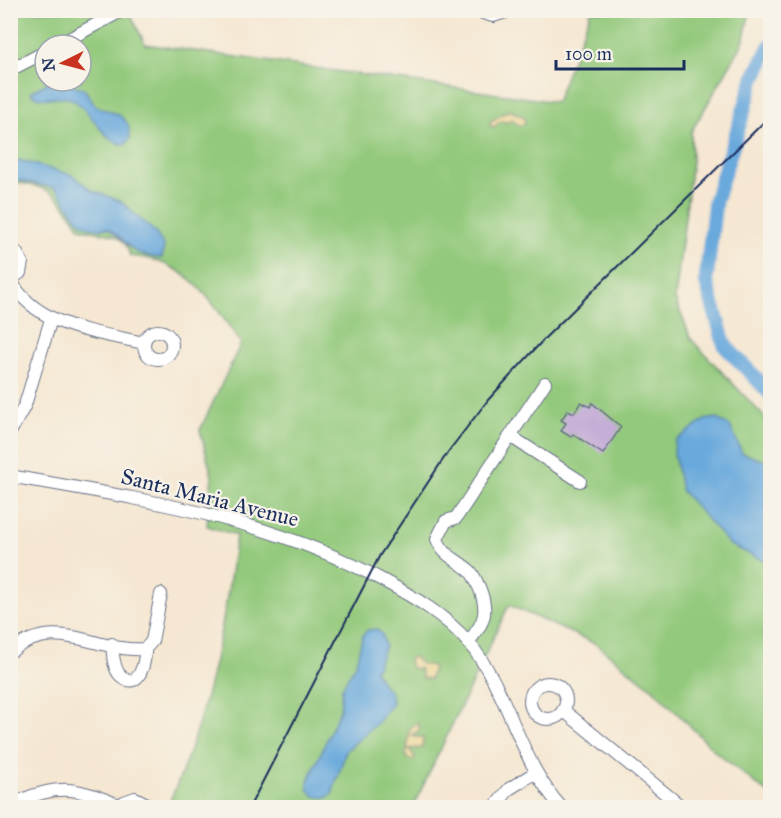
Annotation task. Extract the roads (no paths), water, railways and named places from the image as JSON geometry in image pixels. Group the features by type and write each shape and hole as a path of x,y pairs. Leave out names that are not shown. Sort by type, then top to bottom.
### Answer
{"street":[{"path":"80,33 123,10"},
{"path":"473,10 493,16 512,10"},
{"path":"10,70 33,58"},
{"path":"10,250 20,257 22,268 16,277 10,279 18,294 51,319 144,343"},
{"path":"10,432 25,405 51,319"},
{"path":"468,642 481,627 486,612 483,597 472,573 441,551 437,539 446,521 456,518 545,383"},
{"path":"510,436 580,481"},
{"name":"Santa Maria Avenue","path":"10,476 155,502 256,526 308,544 408,594 443,619 468,642 494,679 536,772 562,807"},
{"path":"112,644 115,666 119,675 126,679 134,679 142,673 146,661 145,649 152,641 161,594"},
{"path":"10,652 30,639 60,634 145,649"},
{"path":"563,710 683,807"},
{"path":"494,807 509,789 536,772"},
{"path":"10,795 24,804 54,789 66,788 120,807 124,802 135,798 148,807"}],"water":[{"path":"31,92 87,93 95,106 119,115 128,124 130,138 125,145 111,139 81,106 70,98 41,98"},
{"path":"11,158 72,175 93,191 120,201 155,232 164,246 162,258 136,252 108,228 97,228 82,223 55,188 11,179"},
{"path":"716,418 730,426 742,453 770,463 770,571 765,561 730,545 681,490 674,453 675,441 705,420"},
{"path":"376,629 382,634 385,646 375,671 390,691 392,702 377,723 346,751 332,794 327,798 314,796 308,789 308,782 340,710 342,688 356,663 363,635 368,630"}],"waterway":[{"path":"770,46 754,78 715,201 706,281 725,346 770,393"}],"railway":[{"path":"249,808 380,555 448,452 488,400 546,337 770,116"}]}
